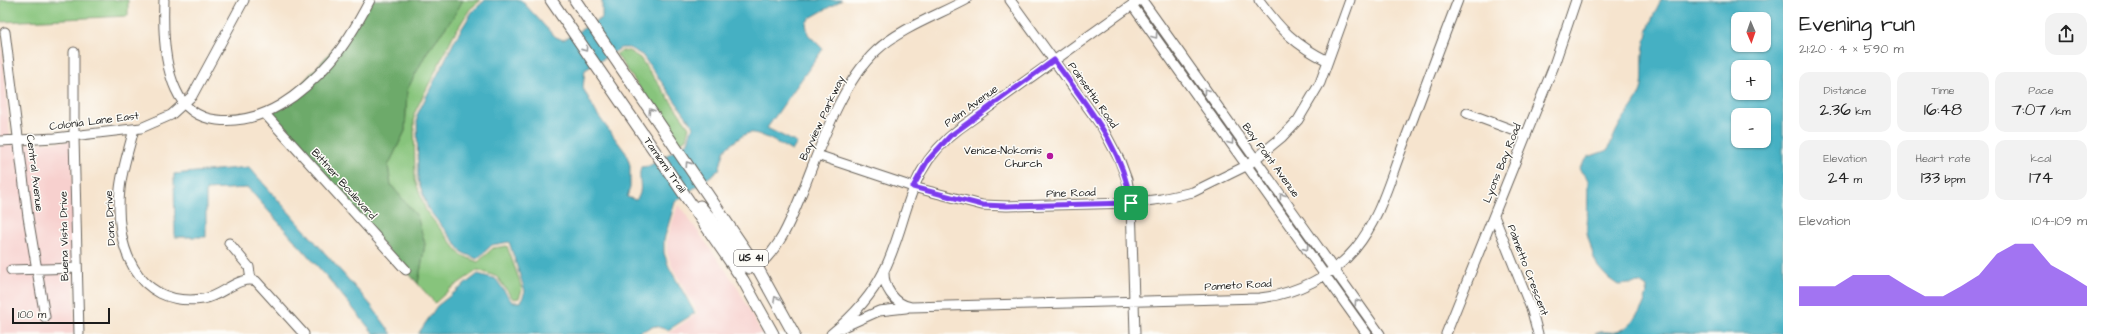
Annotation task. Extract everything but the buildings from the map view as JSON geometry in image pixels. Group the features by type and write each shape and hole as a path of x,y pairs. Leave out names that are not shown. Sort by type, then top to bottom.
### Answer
{"main road":[{"name":"Tamiami Trail","path":"551,0 743,280 773,334"},
{"name":"Tamiami Trail","path":"575,0 757,267 794,334"},
{"path":"686,196 706,213 742,264 749,268 757,267"}],"street":[{"path":"164,0 164,31 171,76 176,90 185,104 198,116 222,120 246,120 265,114 288,100 330,62 347,40 370,0"},
{"name":"Colonia Lane East","path":"0,141 74,137 134,130 167,118 185,104 201,81 244,0"},
{"name":"Bayview Parkway","path":"757,267 771,254 784,236 817,155 850,84 870,58 894,37 966,0"},
{"name":"Poinsettia Road","path":"1010,0 1114,146 1127,180 1131,203 1135,334"},
{"name":"Bay Point Avenue","path":"1142,0 1325,274 1367,334"},
{"path":"1259,0 1276,24 1288,36 1304,48 1328,61"},
{"name":"Pine Road","path":"817,155 913,187 982,205 1014,206 1131,203 1161,199 1192,192 1252,163 1286,134 1305,111 1316,93 1350,0"},
{"name":"Pameto Road","path":"834,332 879,311 911,308 1271,296 1297,289 1333,269 1356,248 1374,219 1458,0"},
{"name":"Lyons Bay Road","path":"1446,334 1553,68 1576,0"},
{"name":"Palm Avenue","path":"834,332 861,304 884,270 913,187 928,160 950,136 1135,2"},
{"name":"Bay Point Avenue","path":"1135,2 1252,163 1333,269 1380,334"},
{"name":"Central Avenue","path":"5,32 28,217 45,317"},
{"name":"Buena Vista Drive","path":"74,52 74,137 79,334"},
{"path":"1467,113 1526,135"},
{"name":"Bittner Boulevard","path":"265,114 406,270"},
{"name":"Dona Drive","path":"134,130 120,190 123,247 130,264 138,276 160,292 186,300 210,298 240,282 251,280"},
{"name":"Palmetto Crescent","path":"1494,216 1532,311 1538,334"},
{"path":"229,243 249,268 251,280 260,283 304,334"},
{"path":"10,270 77,268"},
{"path":"884,270 886,285 895,300 903,306 911,308"}],"shaded area":[{"path":"0,25 10,136 0,137"},
{"path":"72,141 75,334 0,334 0,145"},
{"path":"679,205 736,285 762,334 667,334 698,313 671,265 667,252 667,240 676,210"}],"green space":[{"path":"0,0 128,0 128,16 0,22"},
{"path":"366,0 463,0 452,19 427,52 407,90 405,131 388,166 391,185 417,216 425,244 418,284 269,116 309,76 335,46 357,16"},
{"path":"463,0 481,0 470,9 453,36 414,114 415,180 426,211 461,255 478,262 493,248 507,246 522,290 519,298 513,299 497,277 478,270 450,289 435,303 418,284 425,244 417,216 391,185 388,166 405,131 407,90 427,52 452,19"},
{"path":"622,51 629,51 640,58 689,127 686,139 679,144 616,54"}],"water":[{"path":"485,0 521,0 554,36 563,40 602,18 602,0 842,0 810,18 806,23 808,34 823,49 767,128 797,143 792,151 759,134 746,134 725,149 719,170 675,202 664,240 664,253 669,267 695,313 668,330 655,326 634,334 418,334 437,306 478,274 496,279 512,302 521,302 525,291 509,242 492,245 477,259 463,253 428,209 418,180 417,115 456,38 472,12","holes":["621,48 629,48 642,55 693,126 688,142 649,166 641,167 640,193 636,200 627,197 630,188 630,165 626,153 597,114 583,88 585,70"]},
{"path":"1661,0 1783,0 1783,334 1595,334 1603,332 1616,332 1628,326 1642,308 1647,294 1647,288 1640,283 1618,285 1608,278 1598,267 1587,233 1588,180 1579,169 1588,157 1608,150 1618,127 1639,95 1642,81 1645,39 1649,26"},
{"path":"249,167 370,304 392,334 374,334 327,277 248,188 206,190 206,237 175,237 174,174"}],"place":[{"name":"Venice-Nokomis Church","path":"1050,156"}],"route":[{"path":"1054,60 1114,146 1127,180 1131,203 1007,206 982,205 913,187 923,166 942,143 1054,60"}]}
